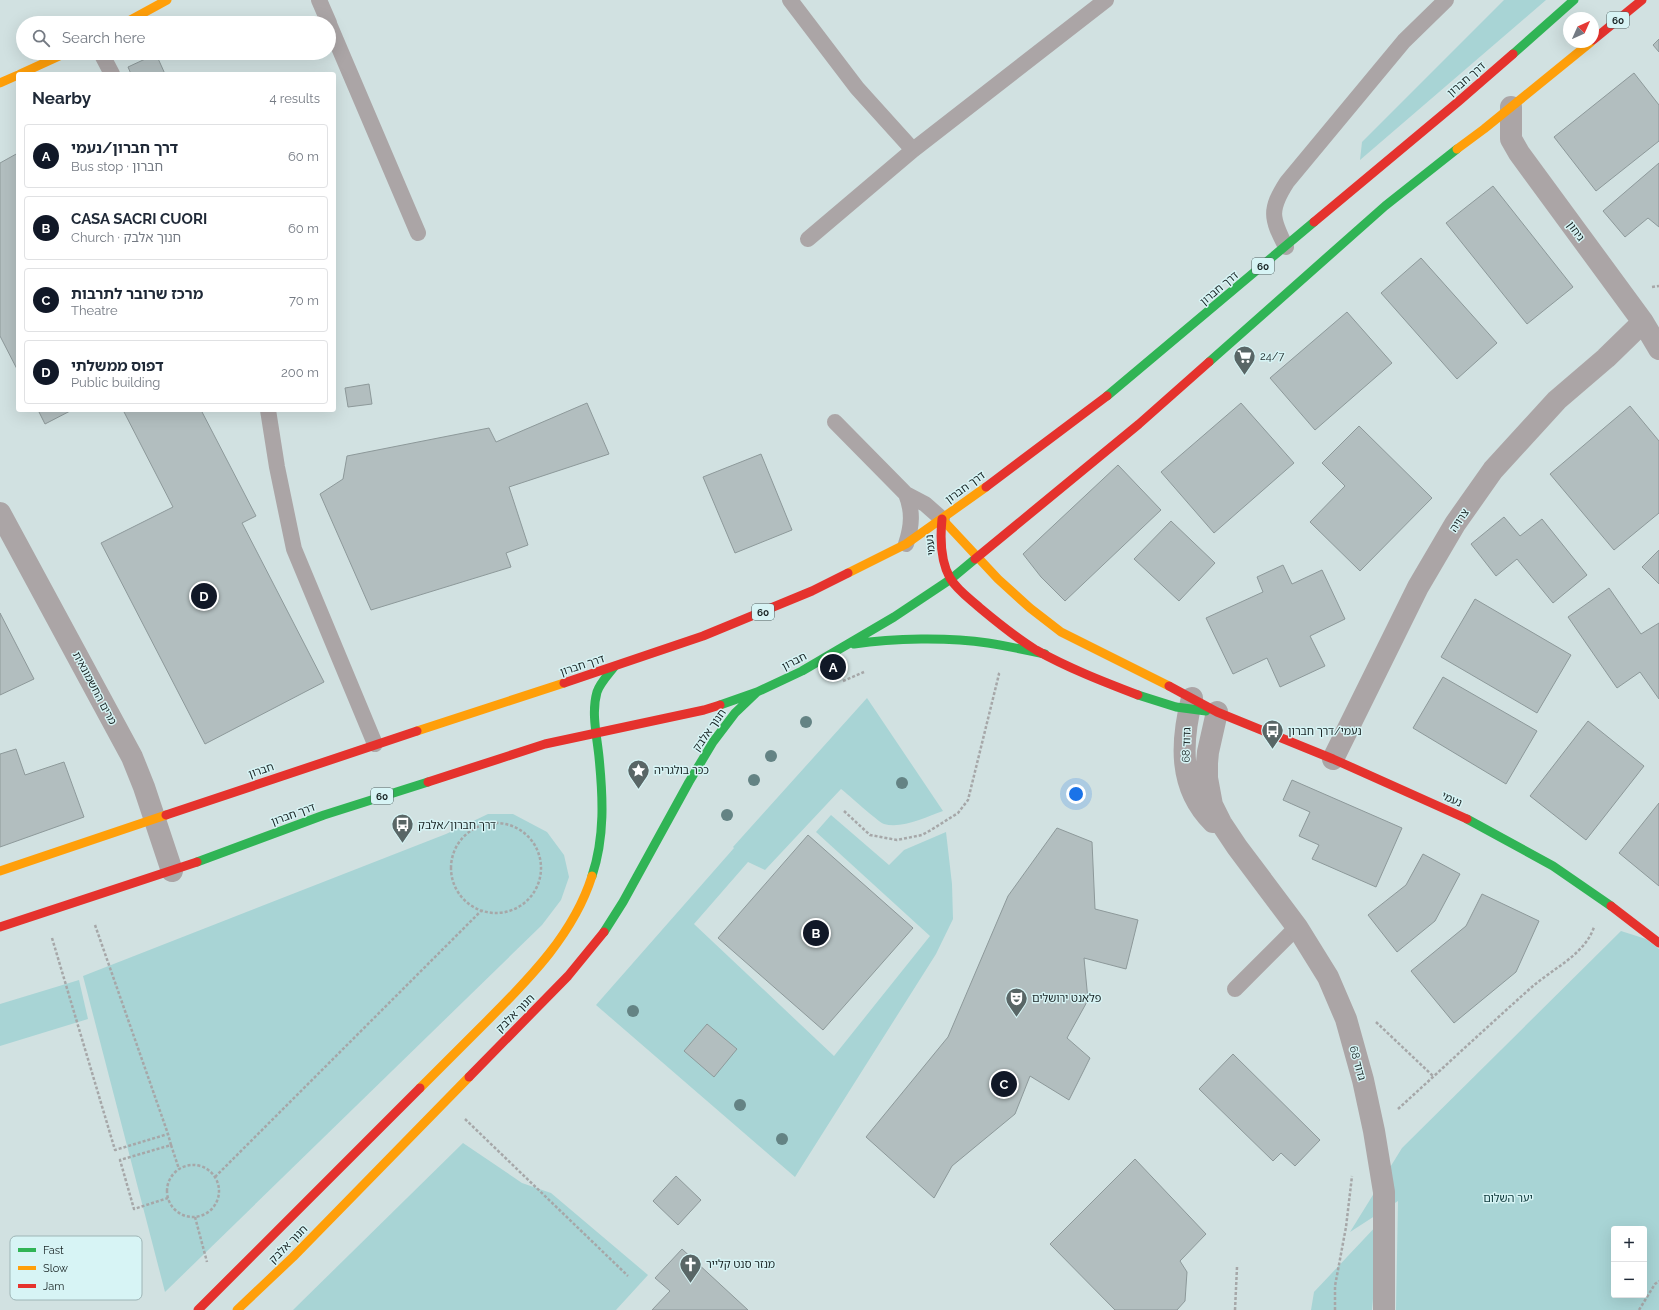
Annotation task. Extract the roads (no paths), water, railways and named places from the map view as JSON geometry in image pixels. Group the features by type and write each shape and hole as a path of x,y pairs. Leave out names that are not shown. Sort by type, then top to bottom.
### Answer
{"main road":[{"path":"138,16 168,0"},
{"name":"דרך חברון","path":"942,519 1099,403 1459,101 1574,0"},
{"name":"60","path":"1599,35 1642,0"},
{"name":"60","path":"978,558 1139,424 1385,206 1442,160 1484,129 1583,48"},
{"path":"25,72 51,60"},
{"path":"0,83 16,76"},
{"name":"60","path":"614,667 704,636 812,591 906,544 942,519"},
{"name":"נעמי","path":"942,519 978,558 1030,608 1061,632 1191,704 1217,712 1269,732 1463,817 1553,866 1603,900 1659,944"},
{"name":"נעמי","path":"942,519 940,531 942,555 951,580 992,618 1017,638 1045,654 1160,704 1191,704"},
{"name":"חברון","path":"597,732 704,710 757,692 802,671 894,617 951,580 978,558"},
{"path":"845,646 866,642 948,640 988,643 1045,654"},
{"name":"דרך חברון","path":"374,744 614,667"},
{"name":"חנוך אלבק","path":"198,1310 513,995 561,940 579,911 593,877 600,843 603,813 603,790 595,708 597,692 604,679 614,667"},
{"name":"חנוך אלבק","path":"237,1310 293,1257 568,976 586,955 605,931 623,902 689,782 713,742 735,713 757,692"},
{"name":"דרך חברון","path":"0,927 172,871 324,815 545,744 597,732"},
{"name":"חברון","path":"154,820 374,744"},
{"name":"60","path":"0,871 154,820"}],"street":[{"name":"גיחון","path":"1511,107 1511,139 1519,154 1643,322 1659,349"},
{"name":"צרויה","path":"1333,759 1418,587 1455,524 1493,470 1557,400 1606,358 1643,322"},
{"name":"מרים החשמונאית","path":"0,513 119,732 144,786 172,871"},
{"name":"גדוד 68","path":"1191,704 1184,743 1184,762 1188,780 1197,802 1209,818 1237,847"},
{"name":"גדוד 68","path":"1217,712 1208,752 1207,778 1212,805 1221,823 1237,847 1296,927 1328,977 1346,1019 1363,1080 1374,1131 1384,1192 1384,1310"}],"lane":[{"path":"319,0 326,16"},
{"path":"790,0 857,88 913,150"},
{"path":"808,239 913,150 1106,0"},
{"path":"1286,246 1274,221 1274,208 1277,198 1286,182 1404,41 1446,0"},
{"path":"336,40 418,233"},
{"path":"105,60 111,72"},
{"path":"268,412 277,467 294,549 374,744"},
{"path":"835,422 906,494 925,504 942,519"},
{"path":"906,494 911,517 906,544"},
{"path":"1235,989 1296,927"}],"place":[{"name":"24/7","path":"1245,376"},
{"name":"דפוס ממשלתי","path":"204,596"},
{"name":"דרך חברון/נעמי","path":"833,667"},
{"name":"נעמי/דרך חברון","path":"1273,750"},
{"name":"ככר בולגריה","path":"638,790"},
{"name":"דרך חברון/אלבק","path":"402,844"},
{"name":"CASA SACRI CUORI","path":"816,933"},
{"name":"פלאנט ירושלים","path":"1017,1018"},
{"name":"מרכז שרובר לתרבות","path":"1004,1084"},
{"name":"מנזר סנט קלייר","path":"691,1284"}],"park label":[{"name":"יער השלום","path":"1508,1198"}]}
